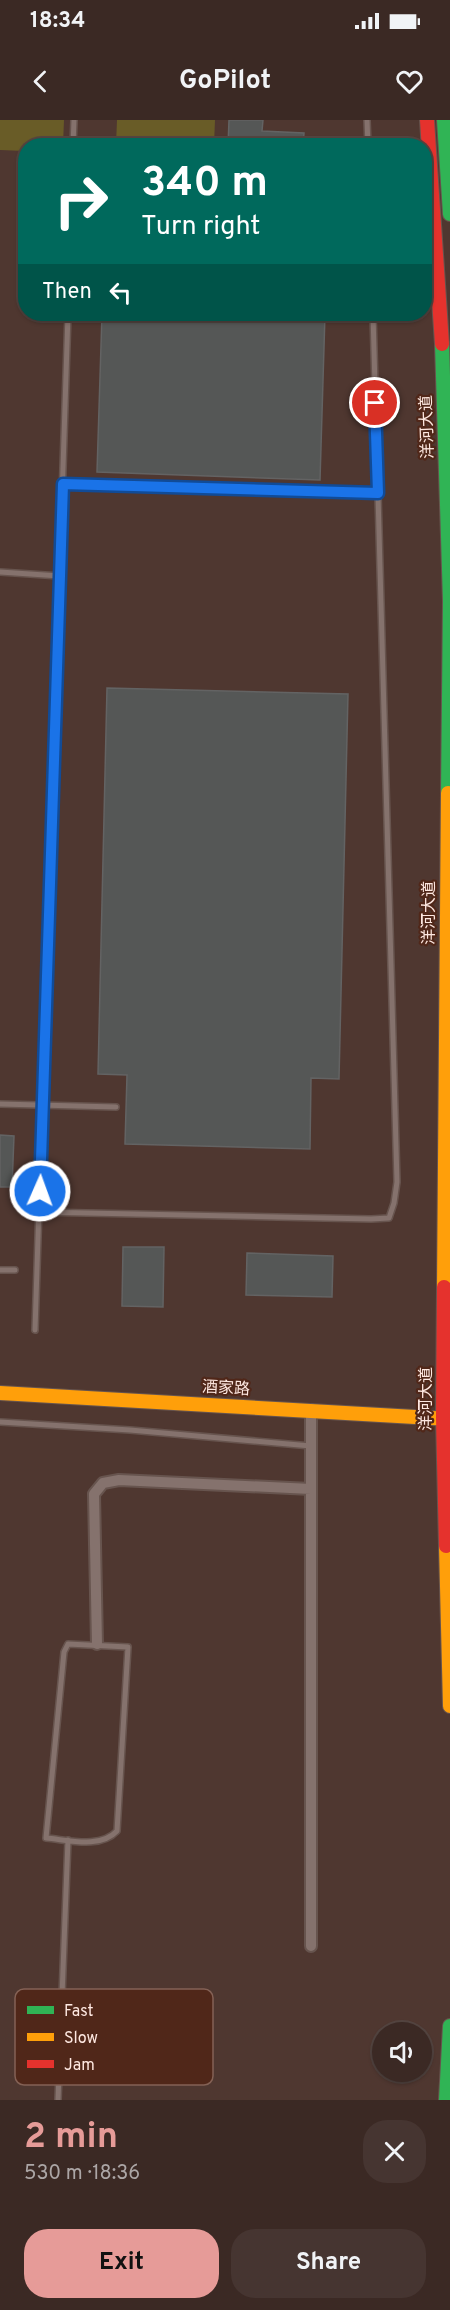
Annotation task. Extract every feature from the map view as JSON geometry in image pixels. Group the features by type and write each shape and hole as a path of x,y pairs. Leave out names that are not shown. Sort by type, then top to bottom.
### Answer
{"main road":[{"name":"洋河大道","path":"427,120 428,138"},
{"path":"444,120 450,214"},
{"name":"洋河大道","path":"432,189 442,328 450,601 447,1418 450,1706"},
{"name":"酒家路","path":"0,1393 447,1418"},
{"path":"446,2100 450,2026"}],"street":[{"path":"310,1410 311,1946"},
{"path":"97,1644 94,1494 103,1483 119,1480 311,1489"}],"lane":[{"path":"73,138 74,120"},
{"path":"367,120 368,138"},
{"path":"35,1330 68,321"},
{"path":"39,1212 389,1218 397,1182 373,321"},
{"path":"63,484 378,493"},
{"path":"0,572 60,576"},
{"path":"0,1104 116,1107"},
{"path":"0,1270 15,1270"},
{"path":"0,1422 130,1430 311,1446"},
{"path":"68,1644 128,1647 117,1831 110,1839 99,1842 68,1840 46,1838 64,1652 68,1644"},
{"path":"62,1989 68,1840"},
{"path":"58,2100 59,2085"}],"shaded area":[{"path":"0,120 64,120 63,138 18,138 18,151 0,150"},
{"path":"117,120 215,120 214,138 116,138"}],"building":[{"path":"229,120 263,120 262,131 304,133 304,138 228,138"},
{"path":"102,321 325,321 320,480 97,472"},
{"path":"107,688 348,694 339,1079 311,1078 310,1149 125,1144 127,1075 98,1074"},
{"path":"0,1135 14,1136 12,1187 0,1187"},
{"path":"123,1247 164,1247 163,1307 122,1306"},
{"path":"247,1253 333,1256 332,1297 246,1295"}],"traffic: fast":[{"path":"444,120 450,214"},
{"path":"442,344 450,601 448,793"},
{"path":"446,2100 450,2026"}],"traffic: slow":[{"path":"444,1287 448,793"},
{"path":"0,1393 450,1419"},
{"path":"446,1546 450,1706"}],"traffic: jam":[{"path":"427,120 428,138"},
{"path":"432,195 442,344"},
{"path":"444,1287 443,1417 446,1546"}],"route":[{"path":"40,1191 63,484 378,493 375,403"}]}
